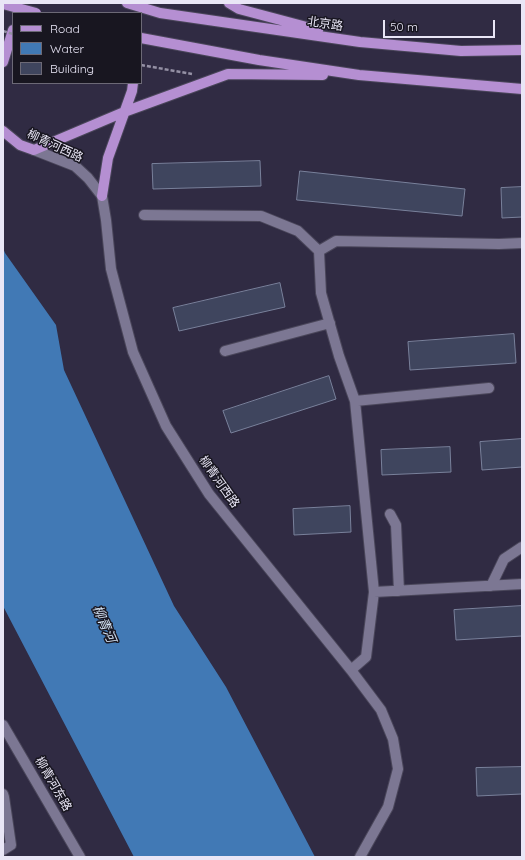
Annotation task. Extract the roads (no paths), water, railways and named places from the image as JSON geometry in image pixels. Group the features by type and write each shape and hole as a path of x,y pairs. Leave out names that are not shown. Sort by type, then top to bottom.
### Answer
{"main road":[{"name":"北京路","path":"127,3 160,13 360,42 461,51 522,50"},
{"path":"229,3 239,9 360,42"},
{"path":"3,4 32,12"},
{"path":"3,62 12,33"},
{"path":"142,38 259,60 359,75 522,89"},
{"path":"34,150 124,112 228,74 359,75"},
{"path":"102,196 108,158 132,91 133,84"},
{"name":"柳青河西路","path":"3,131 20,145 34,150"}],"street":[{"name":"柳青河西路","path":"34,150 75,166 88,178 102,196 111,269 133,352 166,426 209,494 351,670 381,710 393,739 398,769 388,806 360,857"},
{"path":"144,215 261,216 298,231 320,251 321,293 339,356 355,402 374,592 366,657 351,670"},
{"path":"320,251 336,241 499,244 522,243"},
{"path":"224,351 330,323"},
{"path":"355,402 489,388"},
{"path":"390,514 396,525 400,591"},
{"path":"491,586 504,559 522,547"},
{"path":"374,592 522,584"},
{"name":"柳青河东路","path":"3,725 80,857"},
{"path":"3,794 11,845 3,850"}],"water":[{"name":"柳青河","path":"3,248 56,325 64,370 174,606 226,687 315,857 134,857 3,606"}]}
